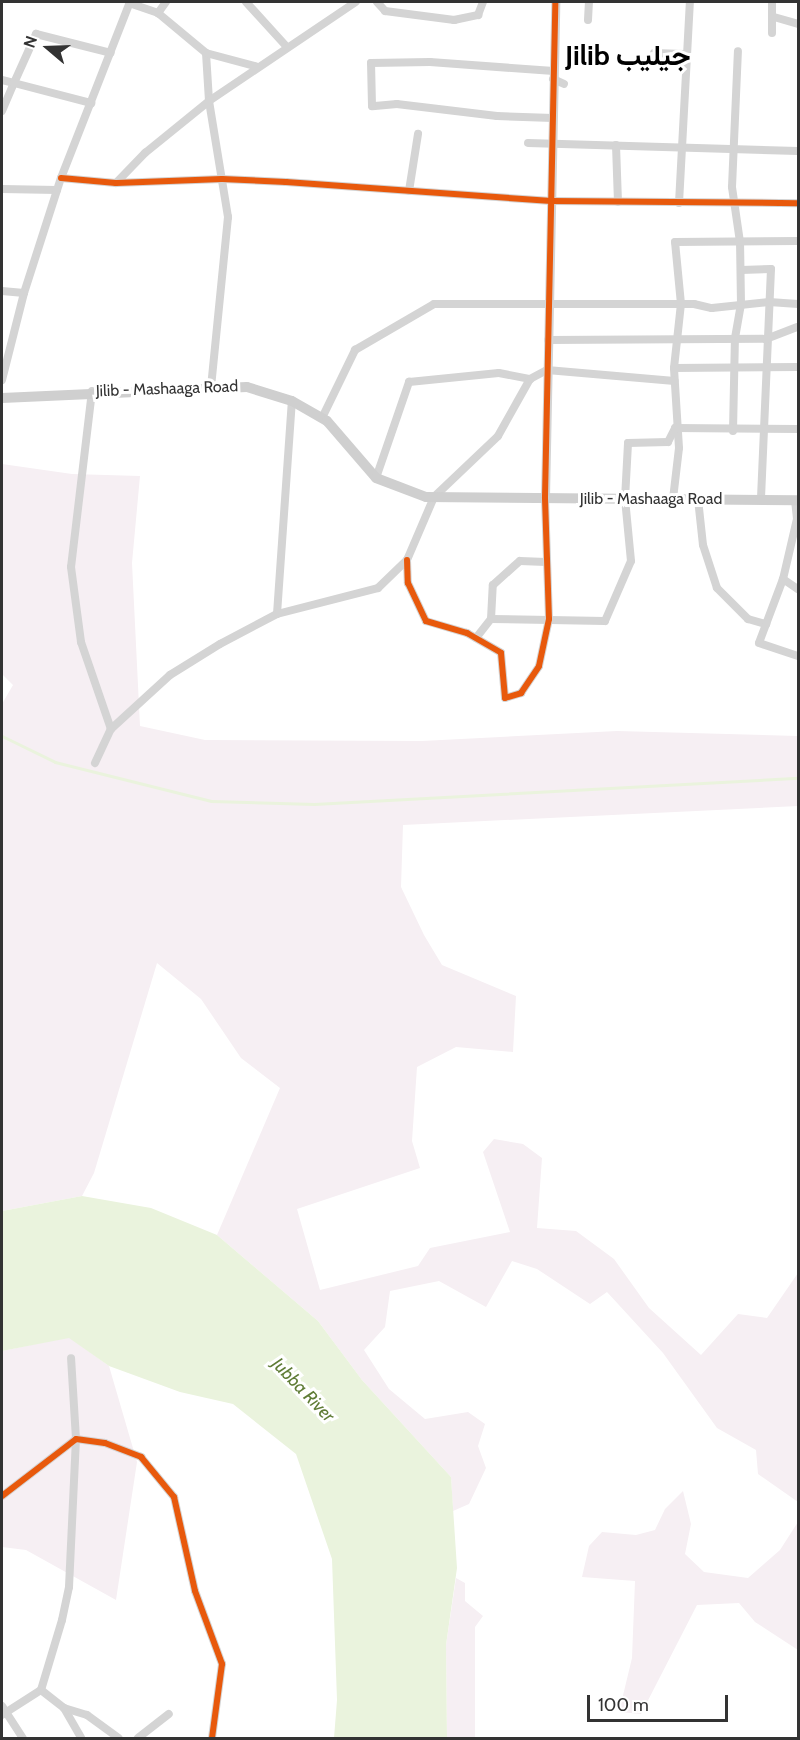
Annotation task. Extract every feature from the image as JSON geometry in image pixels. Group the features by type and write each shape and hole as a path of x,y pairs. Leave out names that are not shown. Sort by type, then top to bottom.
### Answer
{"main road":[{"name":"Jilib - Mashaaga Road","path":"2,398 92,392 247,387 292,401 322,418 376,478 412,494 434,497 797,500"}],"street":[{"path":"2,380 24,293 61,178 129,2 158,14 206,53 255,66"},
{"path":"158,14 166,2"},
{"path":"246,2 286,47"},
{"path":"116,183 145,153 209,100 255,66 356,2"},
{"path":"376,2 385,11 454,20 478,15 483,2"},
{"path":"555,2 547,370 545,497 549,619 539,666 521,693 505,698 501,653 476,638 426,621 408,583 408,560 434,497 498,436 530,379 547,370 675,381"},
{"path":"588,20 589,2"},
{"path":"680,203 681,149 686,101 684,54 690,2"},
{"path":"772,2 774,17 772,33"},
{"path":"774,17 798,24"},
{"path":"2,111 36,34 111,53"},
{"path":"733,431 735,338 741,304 740,242 733,203 738,51"},
{"path":"206,53 209,100 228,217 211,388"},
{"path":"654,53 684,54"},
{"path":"553,118 497,116 397,104 372,106 371,63 430,62 554,75 564,84"},
{"path":"2,80 91,104"},
{"path":"409,191 418,134"},
{"path":"528,143 798,151"},
{"path":"616,145 618,202"},
{"path":"61,178 116,183 222,179 551,201 798,203"},
{"path":"2,189 57,190"},
{"path":"673,500 679,448 675,428 674,368 681,304 675,242 798,242"},
{"path":"741,270 771,270 766,339 761,499"},
{"path":"2,291 24,293"},
{"path":"322,418 355,350 434,304 681,304 712,308 769,302 798,304"},
{"path":"548,340 766,339 798,327"},
{"path":"674,368 798,368"},
{"path":"376,478 410,382 499,373 530,379"},
{"path":"92,392 71,567 81,642 111,729"},
{"path":"278,614 292,401"},
{"path":"675,428 733,431 764,428 798,429"},
{"path":"491,619 605,621 631,561 625,499 628,443 668,442 675,428"},
{"path":"698,499 704,545 717,588 748,619 766,624"},
{"path":"797,500 797,519 783,579 759,643 798,656"},
{"path":"95,763 111,729 170,675 278,614 378,588 408,560"},
{"path":"476,638 491,619 493,585 520,561 546,562"},
{"path":"783,579 798,589"},
{"path":"23,1738 3,1711 41,1690 69,1587 76,1439 71,1358"},
{"path":"2,1496 76,1439 105,1443 141,1457 174,1497 195,1591 222,1664 212,1738"},
{"path":"41,1690 64,1708 87,1715 119,1738"},
{"path":"64,1708 81,1738"},
{"path":"138,1738 168,1714"}],"shaded area":[{"path":"2,464 72,474 140,476 132,563 140,726 205,740 422,741 617,731 798,736 798,806 403,825 401,887 424,935 442,965 516,996 513,1052 456,1047 417,1067 412,1141 420,1168 297,1209 320,1290 418,1266 430,1248 510,1232 483,1152 494,1139 523,1144 542,1158 537,1228 576,1231 614,1259 649,1308 701,1355 738,1314 767,1318 798,1273 798,1502 758,1474 756,1450 717,1428 663,1353 607,1292 590,1304 537,1269 512,1261 486,1307 439,1281 390,1291 385,1327 364,1350 389,1389 425,1419 468,1412 485,1424 478,1446 486,1468 469,1504 453,1511 451,1477 362,1380 318,1321 217,1235 280,1088 241,1058 201,999 157,963 94,1173 82,1196 2,1211 2,704 13,685 2,674"},
{"path":"69,1337 109,1366 137,1462 116,1600 26,1550 2,1547 2,1351"},
{"path":"683,1491 691,1524 685,1554 704,1572 748,1578 780,1550 798,1522 798,1650 755,1622 739,1603 697,1605 641,1714 619,1712 632,1658 635,1581 582,1577 589,1546 602,1532 636,1535 655,1530 665,1509"},
{"path":"456,1578 465,1583 465,1601 483,1616 475,1627 475,1738 447,1738 446,1645"}],"water":[{"name":"Jubba River","path":"82,1196 151,1208 217,1235 318,1321 362,1380 451,1477 457,1568 446,1645 447,1738 334,1738 337,1700 332,1559 296,1454 233,1404 180,1392 109,1366 69,1338 2,1351 2,1211"}],"waterway":[{"path":"2,736 55,762 211,801 314,804 798,778"}],"cycle path":[{"path":"407,560 408,583 426,621 467,633 501,653 505,698 521,693 539,666 549,619 545,497 555,2"},
{"path":"61,178 116,183 222,179 286,182 551,201 798,203"},
{"path":"2,1496 76,1439 105,1443 141,1457 174,1497 195,1591 222,1664 212,1738"}],"district":[{"name":"Jilib جيليب","path":"628,55"}]}
